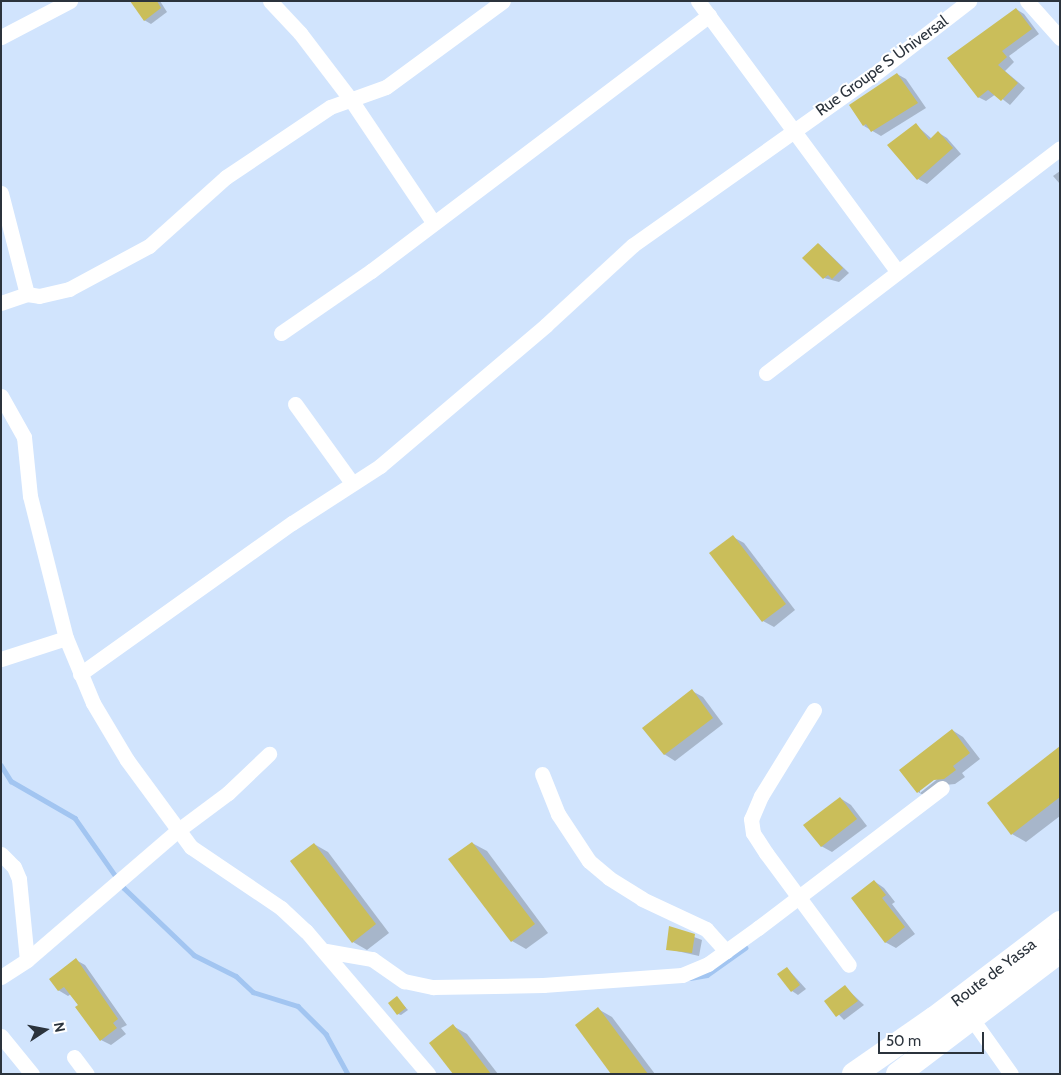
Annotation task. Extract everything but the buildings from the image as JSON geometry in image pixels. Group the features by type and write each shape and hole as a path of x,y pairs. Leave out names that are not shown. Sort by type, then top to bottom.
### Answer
{"main road":[{"name":"Route de Yassa","path":"854,1074 904,1040 1060,923"},
{"name":"Route de Yassa","path":"907,1067 1060,951"},
{"path":"904,1040 907,1067"}],"street":[{"path":"1,36 70,1"},
{"path":"270,1 300,33 351,100 433,222"},
{"path":"1,302 27,294 39,296 68,289 149,246 226,177 330,107 386,87 503,1"},
{"path":"698,1 896,270"},
{"name":"Rue Groupe S Universal","path":"80,674 352,483 380,466 546,325 633,245 794,130 969,1"},
{"path":"1027,1 1060,38"},
{"path":"281,333 371,271 433,222 709,16"},
{"path":"766,373 896,270 1060,148"},
{"path":"1,193 27,294"},
{"path":"1,396 24,437 30,496 66,638 93,704 127,760 191,847 281,908 326,951 382,1023 428,1074"},
{"path":"296,404 352,483"},
{"path":"1,659 66,638"},
{"path":"814,710 761,796 752,819 753,832 798,897 849,965"},
{"path":"1,977 27,960 178,831 228,793 269,754"},
{"path":"542,774 558,814 589,861 609,878 642,898 706,929 726,951"},
{"path":"326,951 372,959 404,980 433,987 543,985 682,975 708,964 942,788"},
{"path":"1,854 14,867 19,879 27,960"},
{"path":"972,1019 1011,1074"},
{"path":"1,1036 32,1074"},
{"path":"74,1057 87,1074"}],"waterway":[{"path":"1,765 11,781 75,818 124,888 194,955 236,976 253,992 298,1006 326,1034 348,1074"},
{"path":"690,978 707,975 745,948"}]}
